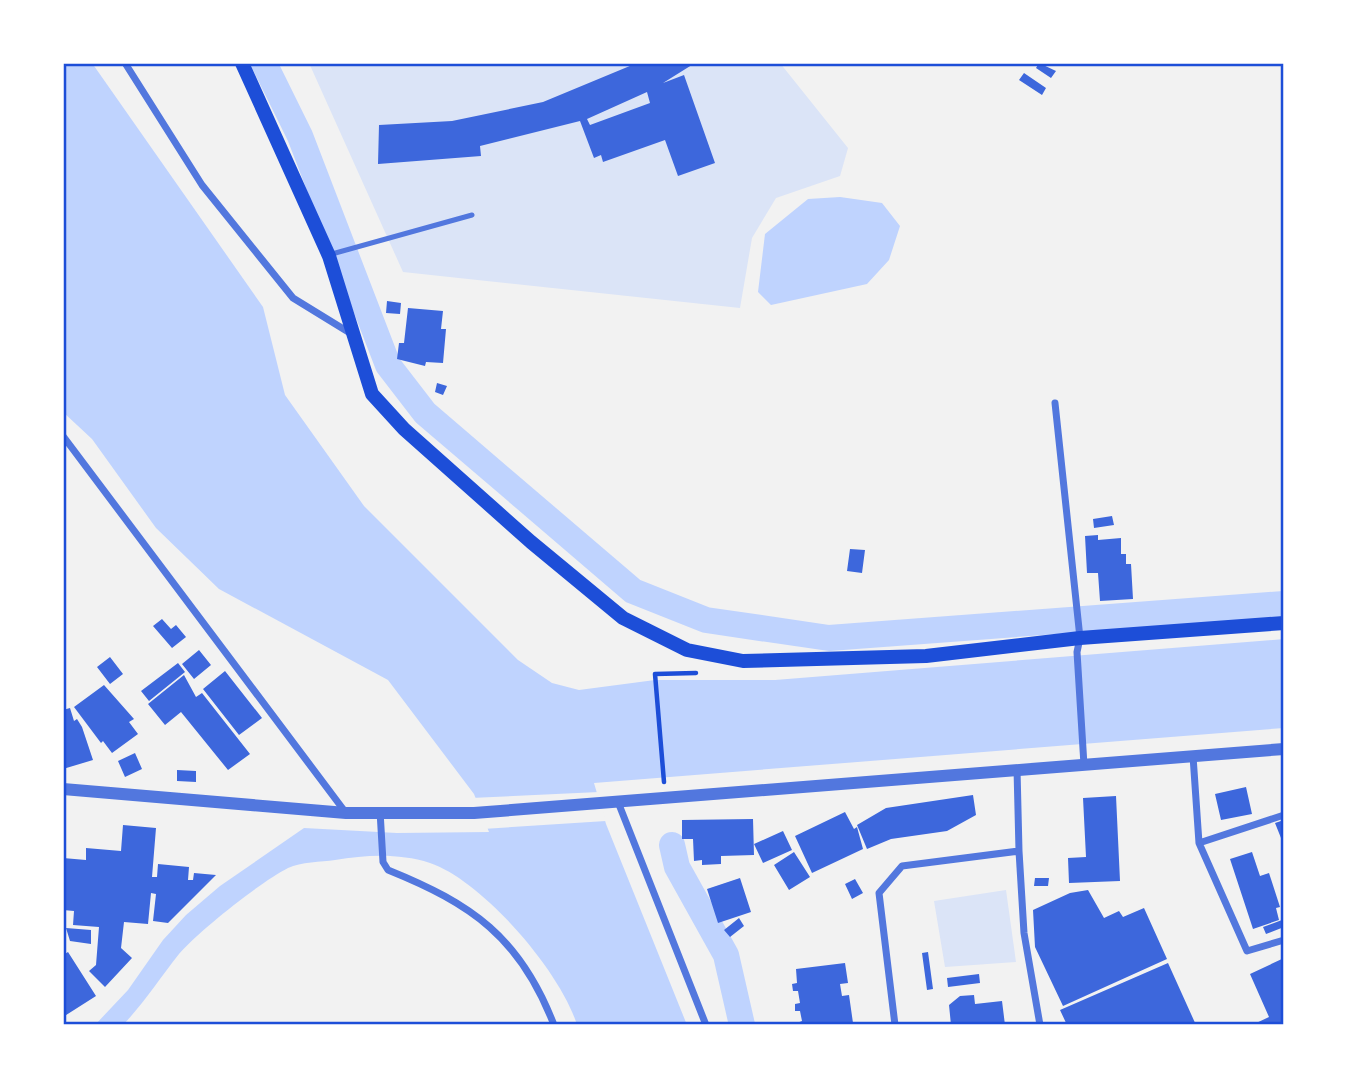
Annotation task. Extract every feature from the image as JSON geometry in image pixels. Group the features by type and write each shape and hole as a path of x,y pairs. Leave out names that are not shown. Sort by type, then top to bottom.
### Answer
{"main road":[{"path":"242,63 332,254 372,394 404,429 531,542 622,618 687,650 743,661 926,656 1078,645 1284,623"}],"street":[{"path":"125,63 202,185 293,298 357,337"},
{"path":"1055,403 1077,608 1084,765"},
{"path":"63,436 345,813"},
{"path":"63,789 345,813 474,813 1284,749"},
{"path":"1193,756 1199,843 1247,951 1284,940"},
{"path":"1017,769 1024,933 1040,1025"},
{"path":"618,802 706,1025"},
{"path":"380,811 383,862 388,870 434,889 472,911 506,940 534,981 554,1025"},
{"path":"1199,843 1284,815"},
{"path":"895,1025 879,893 902,866 1019,851"}],"lane":[{"path":"332,254 472,215"}],"path":[{"path":"655,680 664,786"}],"shaded area":[{"path":"309,63 780,63 848,148 840,176 776,198 752,238 740,308 403,272"},
{"path":"1006,890 1016,962 945,967 934,901"}],"water":[{"path":"63,63 92,63 263,307 285,395 364,506 518,660 552,683 579,690 655,680 775,680 1284,639 1284,728 594,783 606,824 687,1025 577,1025 555,980 537,955 496,908 473,888 430,863 382,856 305,863 276,875 230,908 189,944 123,1025 95,1025 128,990 163,940 186,915 220,886 304,828 397,833 489,832 474,794 388,680 219,589 156,528 92,439 63,412"},
{"path":"840,197 882,203 900,226 889,260 867,284 771,305 758,292 765,234 808,199"}],"pier":[{"path":"599,792 606,821 483,829 471,798"}],"building":[{"path":"637,63 695,63 663,83 684,75 715,163 678,176 665,140 603,162 601,155 594,158 580,121 480,146 481,156 378,164 379,125 452,121 543,102","holes":["647,92 650,103 590,125 587,119"]},
{"path":"1039,63 1056,71 1051,78 1036,68"},
{"path":"1024,73 1046,88 1042,95 1019,80"},
{"path":"387,301 401,303 400,314 386,313"},
{"path":"408,308 443,311 441,329 446,329 443,363 426,362 425,366 397,359 399,343 404,343"},
{"path":"437,383 447,386 443,395 435,392"},
{"path":"1112,516 1114,525 1094,528 1093,519"},
{"path":"1098,535 1098,540 1121,538 1121,554 1126,554 1126,564 1131,564 1133,599 1100,601 1098,573 1087,573 1085,536"},
{"path":"850,549 865,550 862,573 847,571"},
{"path":"162,619 171,629 176,625 186,637 172,648 153,626"},
{"path":"199,650 211,665 194,679 182,664"},
{"path":"110,657 123,674 110,684 97,667"},
{"path":"178,663 185,672 149,701 141,691"},
{"path":"225,671 262,718 239,735 203,689"},
{"path":"184,675 196,697 202,693 250,754 228,770 181,712 165,725 148,704"},
{"path":"104,685 134,719 129,722 138,734 112,753 103,741 101,743 74,707"},
{"path":"70,708 74,721 77,719 82,727 93,760 63,769 63,710"},
{"path":"135,753 142,769 125,777 118,761"},
{"path":"177,770 196,771 196,782 177,781"},
{"path":"1246,787 1252,814 1221,820 1215,794"},
{"path":"973,795 976,815 947,831 891,839 867,849 857,825 886,808"},
{"path":"1116,796 1120,881 1069,883 1068,858 1086,857 1083,798"},
{"path":"845,812 854,829 857,827 863,849 812,873 795,836"},
{"path":"753,819 754,855 721,856 721,864 702,865 702,860 694,861 693,839 682,839 682,820"},
{"path":"1284,820 1284,837 1281,838 1275,823"},
{"path":"123,825 156,828 152,877 157,877 158,864 189,867 188,880 193,880 194,873 216,875 168,923 153,921 156,894 151,893 148,924 124,922 121,948 132,958 105,987 89,971 96,965 99,927 73,925 74,911 63,910 63,858 86,860 86,848 121,851"},
{"path":"783,831 792,850 763,863 754,844"},
{"path":"794,852 810,877 789,890 774,865"},
{"path":"1252,852 1260,876 1269,873 1280,907 1276,908 1279,920 1253,929 1230,859"},
{"path":"740,878 751,912 718,923 707,889"},
{"path":"1035,878 1049,878 1048,886 1034,886"},
{"path":"855,879 863,893 852,899 845,884"},
{"path":"1088,890 1104,918 1119,911 1123,917 1144,908 1167,959 1063,1006 1035,947 1033,910 1070,893"},
{"path":"739,918 744,926 730,937 724,930"},
{"path":"1282,920 1284,927 1266,934 1263,927"},
{"path":"66,928 91,930 91,944 70,941"},
{"path":"68,952 96,996 63,1017 63,955"},
{"path":"928,952 933,989 927,990 922,953"},
{"path":"1284,958 1284,1025 1252,1025 1269,1017 1250,974"},
{"path":"845,963 848,983 840,984 842,996 849,995 853,1023 792,1025 802,1021 800,1011 795,1011 795,1004 800,1003 798,991 793,991 792,984 797,983 796,969"},
{"path":"1168,963 1196,1025 1067,1025 1060,1010"},
{"path":"979,974 980,983 948,987 947,978"},
{"path":"974,995 975,1004 1002,1001 1005,1025 951,1025 949,1005 960,996"}],"waterway":[{"path":"264,63 300,136 388,365 425,413 633,591 706,620 829,638 1284,604"},
{"path":"672,845 677,867 726,955 742,1025"}]}
